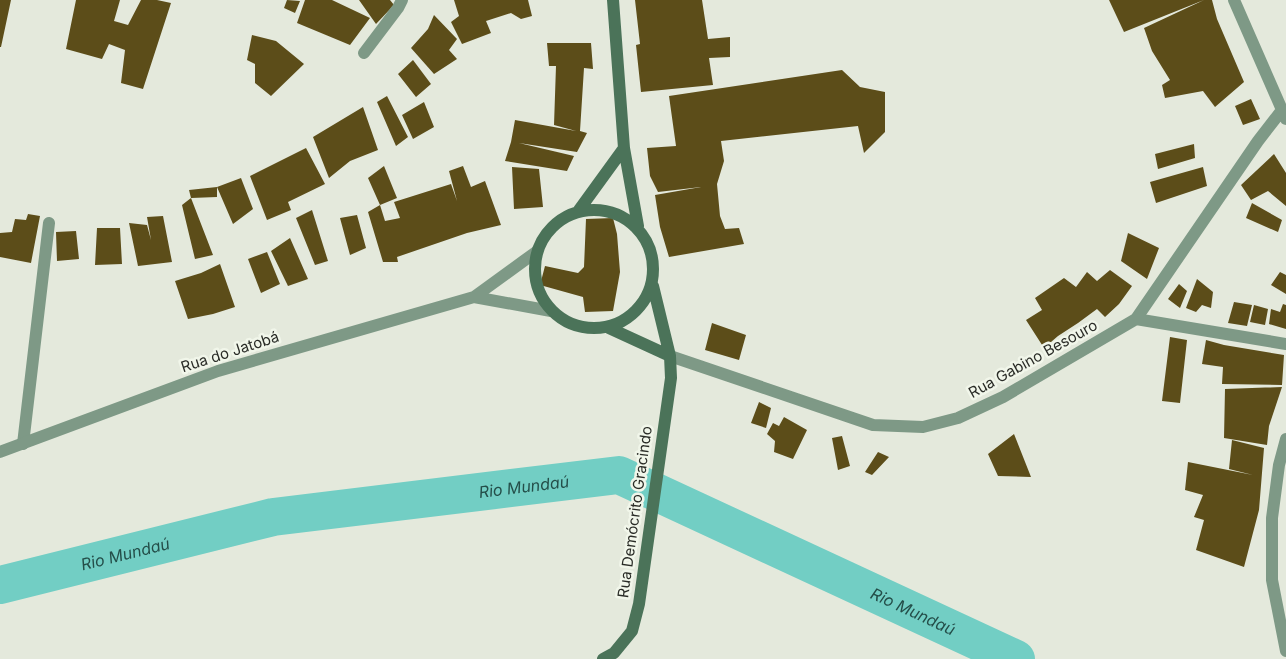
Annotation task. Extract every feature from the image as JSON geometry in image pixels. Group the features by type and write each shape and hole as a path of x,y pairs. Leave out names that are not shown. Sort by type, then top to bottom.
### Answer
{"main road":[{"path":"609,328 636,313 653,286 653,254 638,226 624,148 612,0"},
{"path":"624,148 579,210 552,225 536,252 536,284 551,311 578,328 609,328 670,356"},
{"path":"579,210 611,210 638,226"},
{"name":"Rua Demócrito Gracindo","path":"610,657 632,631 639,604 671,378 670,356 653,286"}],"street":[{"path":"364,53 402,0"},
{"path":"1234,0 1283,107"},
{"name":"Rua Gabino Besouro","path":"670,356 873,425 924,427 958,418 1004,397 1136,319 1283,107"},
{"path":"23,444 49,223"},
{"name":"Rua do Jatobá","path":"0,452 218,371 474,297 536,252"},
{"name":"Rua do Jatobá","path":"474,297 551,311"},
{"path":"1136,319 1286,344"},
{"path":"1286,439 1279,465 1272,518 1272,580 1286,651"}],"building":[{"path":"0,0 11,0 1,47 0,47"},
{"path":"76,0 120,0 114,21 128,25 141,0 157,0 171,3 143,89 121,83 125,50 109,44 102,59 66,49"},
{"path":"287,0 300,1 295,13 284,8"},
{"path":"305,0 332,0 370,18 350,45 297,23"},
{"path":"359,0 390,0 394,5 376,24"},
{"path":"454,0 528,0 532,16 521,19 511,13 486,21 491,33 462,44 451,22 459,16"},
{"path":"635,0 702,0 708,39 730,37 730,57 709,58 713,85 641,92 636,45 640,44"},
{"path":"1109,0 1204,0 1124,32"},
{"path":"1204,0 1212,0 1217,19 1244,82 1215,107 1203,91 1165,98 1162,85 1170,80 1152,51 1144,28"},
{"path":"434,15 457,39 449,50 457,59 434,74 411,48 428,29"},
{"path":"252,35 276,41 304,64 271,96 255,83 255,64 247,60"},
{"path":"547,43 591,43 593,69 584,68 580,131 587,133 577,152 519,143 574,156 567,171 505,161 515,120 576,131 554,125 556,66 549,66"},
{"path":"413,60 431,84 416,97 398,74"},
{"path":"842,70 860,87 885,92 885,132 864,153 858,126 721,141 724,161 717,184 720,216 725,229 739,228 744,244 669,257 660,227 655,195 701,187 658,192 650,176 647,148 676,146 669,96"},
{"path":"387,96 408,137 396,146 377,102"},
{"path":"1251,99 1260,119 1243,125 1235,106"},
{"path":"424,102 434,127 413,139 402,115"},
{"path":"363,107 378,150 350,161 329,178 313,137"},
{"path":"1194,144 1195,158 1158,169 1155,154"},
{"path":"306,148 325,184 288,202 291,210 267,220 250,176"},
{"path":"1274,154 1286,173 1286,206 1268,191 1251,200 1241,185"},
{"path":"384,166 397,198 380,205 368,178"},
{"path":"463,166 471,187 485,181 501,225 467,233 397,257 398,262 383,262 368,212 380,205 385,221 400,218 394,202 451,184 457,201 449,171"},
{"path":"512,167 539,169 543,207 514,209"},
{"path":"1203,167 1207,186 1156,203 1150,182"},
{"path":"241,178 253,209 233,224 217,187"},
{"path":"217,187 217,197 191,198 189,190"},
{"path":"191,198 213,255 195,259 182,205"},
{"path":"1252,203 1282,220 1278,232 1246,218"},
{"path":"312,210 328,261 315,265 296,218"},
{"path":"28,214 40,216 31,263 0,257 0,233 12,232 15,219 26,220"},
{"path":"357,215 366,248 350,255 340,218"},
{"path":"163,216 172,262 138,266 129,223 147,225 151,240 147,217"},
{"path":"613,218 617,234 620,272 613,311 585,312 583,297 540,285 545,266 578,273 584,267 586,219"},
{"path":"97,228 120,228 122,264 95,265"},
{"path":"76,231 79,259 57,261 56,232"},
{"path":"1128,233 1159,248 1147,279 1121,261"},
{"path":"290,238 308,279 288,286 271,251"},
{"path":"267,252 280,284 261,293 248,259"},
{"path":"220,264 235,307 188,319 175,281 201,273"},
{"path":"1110,270 1132,286 1119,304 1105,317 1097,309 1044,348 1026,320 1042,310 1035,298 1064,278 1076,287 1087,272 1097,281"},
{"path":"1280,272 1286,275 1286,294 1271,285"},
{"path":"1197,279 1213,292 1211,308 1202,305 1196,312 1186,308"},
{"path":"1179,284 1187,291 1180,308 1168,299"},
{"path":"1234,302 1252,305 1247,326 1228,323"},
{"path":"1283,304 1286,305 1286,329 1269,324 1271,309 1280,312"},
{"path":"1254,305 1268,309 1265,325 1250,322"},
{"path":"712,323 746,335 739,360 705,350"},
{"path":"1170,337 1187,340 1180,403 1162,401"},
{"path":"1206,340 1224,345 1284,355 1282,385 1222,384 1223,367 1202,364"},
{"path":"1282,387 1269,426 1267,445 1224,438 1225,389"},
{"path":"759,402 771,408 766,428 751,423"},
{"path":"784,417 807,430 793,459 774,452 775,441 767,434 773,423 779,426"},
{"path":"1014,434 1031,477 998,476 988,454"},
{"path":"842,436 850,466 838,470 832,438"},
{"path":"1232,440 1264,448 1259,510 1244,567 1196,550 1204,520 1194,517 1203,495 1185,490 1188,462 1253,475 1229,469"},
{"path":"878,452 889,457 872,475 865,472"}],"waterway":[{"name":"Rio Mundaú","path":"0,585 273,517 619,475 1016,659"}]}
